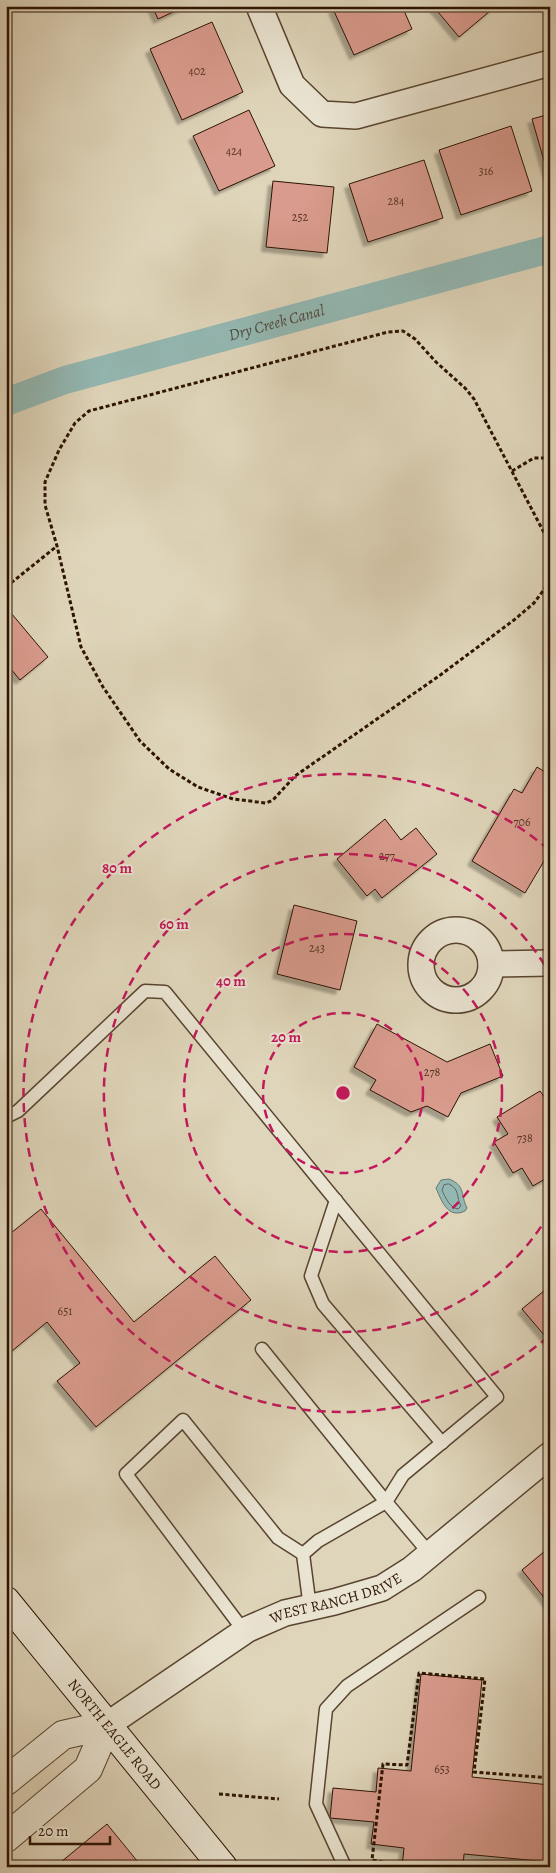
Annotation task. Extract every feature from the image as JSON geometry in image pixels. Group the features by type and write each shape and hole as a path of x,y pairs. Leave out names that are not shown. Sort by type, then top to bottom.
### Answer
{"main road":[{"name":"NORTH EAGLE ROAD","path":"6,1601 223,1867"},
{"path":"6,1782 63,1735 107,1724"},
{"path":"6,1838 88,1770 107,1724"}],"street":[{"path":"259,6 292,85 322,114 356,116 550,62"},
{"path":"491,964 550,963"},
{"name":"WEST RANCH DRIVE","path":"107,1724 244,1631 285,1613 382,1588 412,1569 550,1455"}],"lane":[{"path":"6,1117 18,1111 145,991 165,992 497,1397 403,1476 386,1502 318,1541 303,1554"},
{"path":"336,1200 311,1276 323,1304 442,1443"},
{"path":"262,1349 430,1554"},
{"path":"244,1631 126,1474 183,1420 278,1538 303,1554 310,1608"},
{"path":"345,1867 316,1804 326,1709 347,1686 480,1597"}],"path":[{"path":"550,544 474,399 415,339 403,331 388,332 89,411 75,423 59,450 46,482 45,505 57,546 81,647 103,687 140,741 169,769 198,787 233,799 266,803 273,800 295,776 439,676 514,620 534,604 550,580"},
{"path":"512,471 534,458 550,458"},
{"path":"6,587 57,546"},
{"path":"399,1867 400,1865 372,1860 383,1764 407,1765 419,1673 485,1679 474,1772 550,1778"},
{"path":"219,1794 279,1799"},
{"path":"467,1867 467,1863 506,1867"}],"water":[{"path":"449,1179 458,1185 462,1191 467,1208 465,1211 454,1213 450,1211 441,1199 436,1188 441,1180"}],"building":[{"path":"152,6 186,6 158,19"},
{"path":"340,6 402,6 412,29 354,55 333,9"},
{"path":"433,6 496,6 459,37"},
{"path":"212,22 243,92 182,120 150,49"},
{"path":"249,110 275,166 219,191 193,136"},
{"path":"550,114 550,177 549,178 532,119"},
{"path":"511,126 532,191 461,215 439,150"},
{"path":"424,160 443,218 368,242 349,184"},
{"path":"273,181 334,187 327,253 266,247"},
{"path":"6,607 48,657 20,680 6,663"},
{"path":"537,767 550,775 550,851 525,893 472,861 514,789 522,793"},
{"path":"385,819 401,840 416,828 437,854 382,898 375,889 367,896 337,859"},
{"path":"294,905 357,921 340,990 277,974"},
{"path":"377,1024 447,1062 490,1044 503,1076 461,1093 448,1117 427,1106 411,1112 370,1090 376,1080 354,1067"},
{"path":"540,1091 550,1105 550,1176 533,1186 522,1168 513,1173 494,1142 508,1134 497,1117"},
{"path":"41,1209 134,1322 215,1256 251,1300 96,1427 57,1381 80,1363 47,1322 6,1356 6,1237"},
{"path":"550,1286 550,1342 522,1309"},
{"path":"550,1547 550,1605 522,1570"},
{"path":"421,1674 482,1680 472,1777 550,1785 550,1862 464,1854 463,1867 402,1867 404,1848 371,1844 374,1822 330,1818 333,1788 376,1792 378,1768 411,1771"},
{"path":"107,1824 142,1867 55,1867"}],"waterway":[{"name":"Dry Creek Canal","path":"6,402 65,380 550,249"}]}
